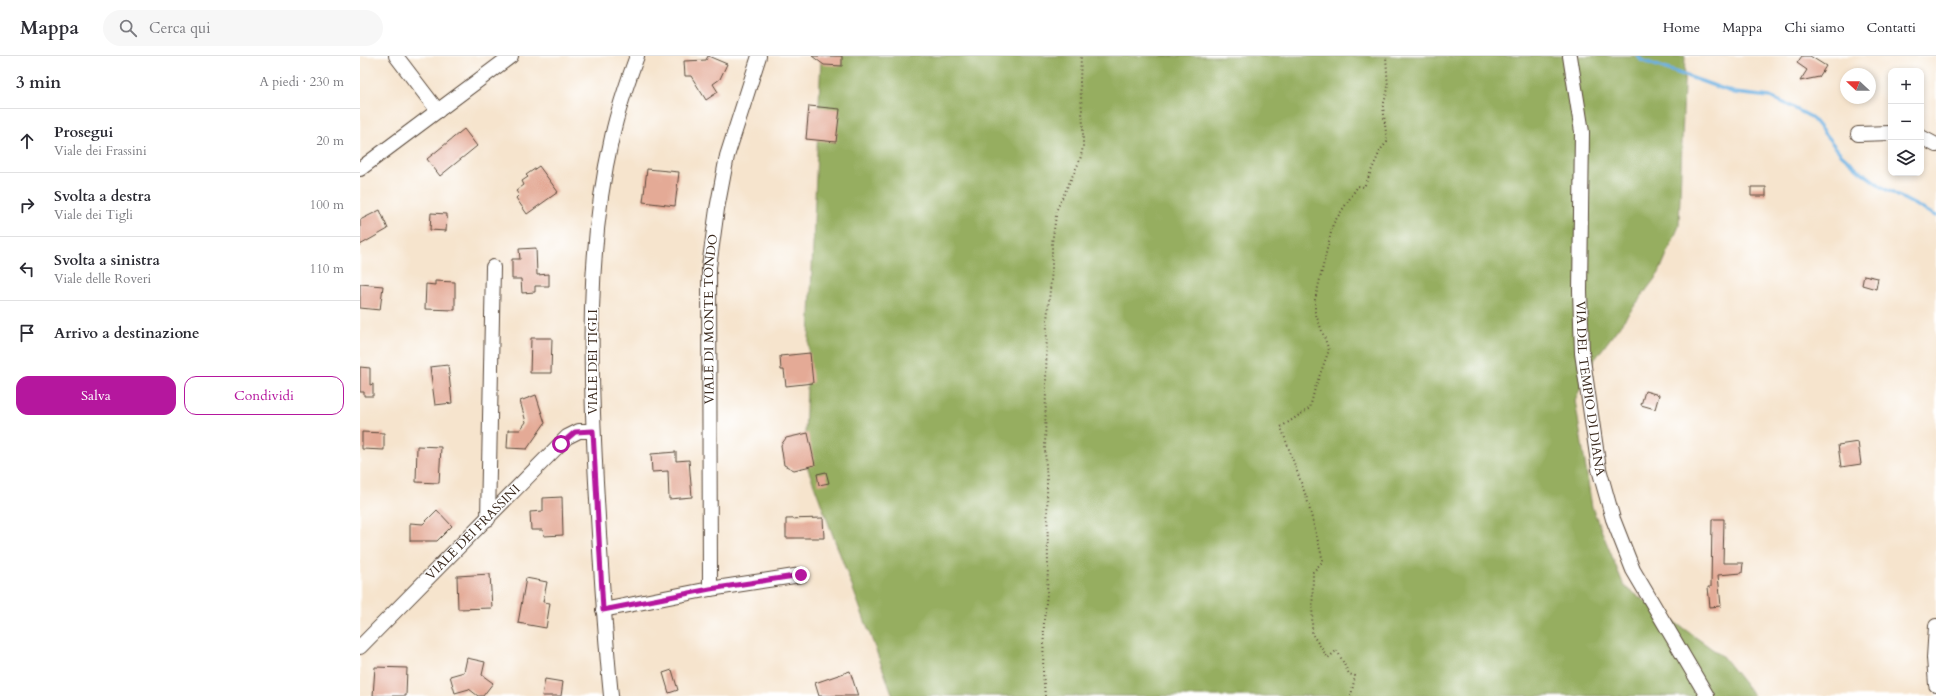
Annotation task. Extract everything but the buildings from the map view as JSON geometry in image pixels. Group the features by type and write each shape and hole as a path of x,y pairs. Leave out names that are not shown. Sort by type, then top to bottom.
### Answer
{"street":[{"path":"396,56 438,111"},
{"path":"360,169 511,56"},
{"name":"VIALE DEI TIGLI","path":"611,696 603,610 593,431 591,332 594,261 602,186 616,118 637,56"},
{"name":"VIALE DI MONTE TONDO","path":"710,589 709,267 717,209 726,161 739,114 759,56"},
{"name":"VIA DEL TEMPIO DI DIANA","path":"1570,56 1582,132 1580,291 1582,353 1599,469 1613,519 1633,570 1708,696"},
{"path":"1858,134 1888,133"},
{"path":"1924,139 1936,145"},
{"path":"488,519 494,267"},
{"name":"VIALE DEI FRASSINI","path":"360,647 568,437 579,431 593,431"},
{"path":"603,610 710,589 801,575"},
{"path":"1936,626 1934,658 1936,685"}],"path":[{"path":"1045,696 1043,673 1044,620 1048,574 1047,481 1045,451 1047,320 1052,270 1052,243 1057,209 1077,167 1083,147 1080,82 1081,56"},
{"path":"1351,696 1355,676 1349,674 1336,650 1328,658 1312,634 1313,572 1323,561 1307,499 1281,427 1310,408 1315,388 1329,350 1315,312 1316,300 1333,224 1358,186 1364,188 1380,149 1388,142 1383,106 1388,89 1386,56"}],"green space":[{"path":"821,56 1685,56 1679,226 1659,273 1592,363 1575,400 1592,507 1624,586 1722,656 1754,696 893,696 804,458"}],"waterway":[{"path":"1638,56 1641,60 1735,93 1770,97 1811,117 1841,154 1859,170 1885,189 1936,216"}],"route":[{"path":"561,444 575,432 584,430 593,431 603,610 710,589 801,575"}]}
